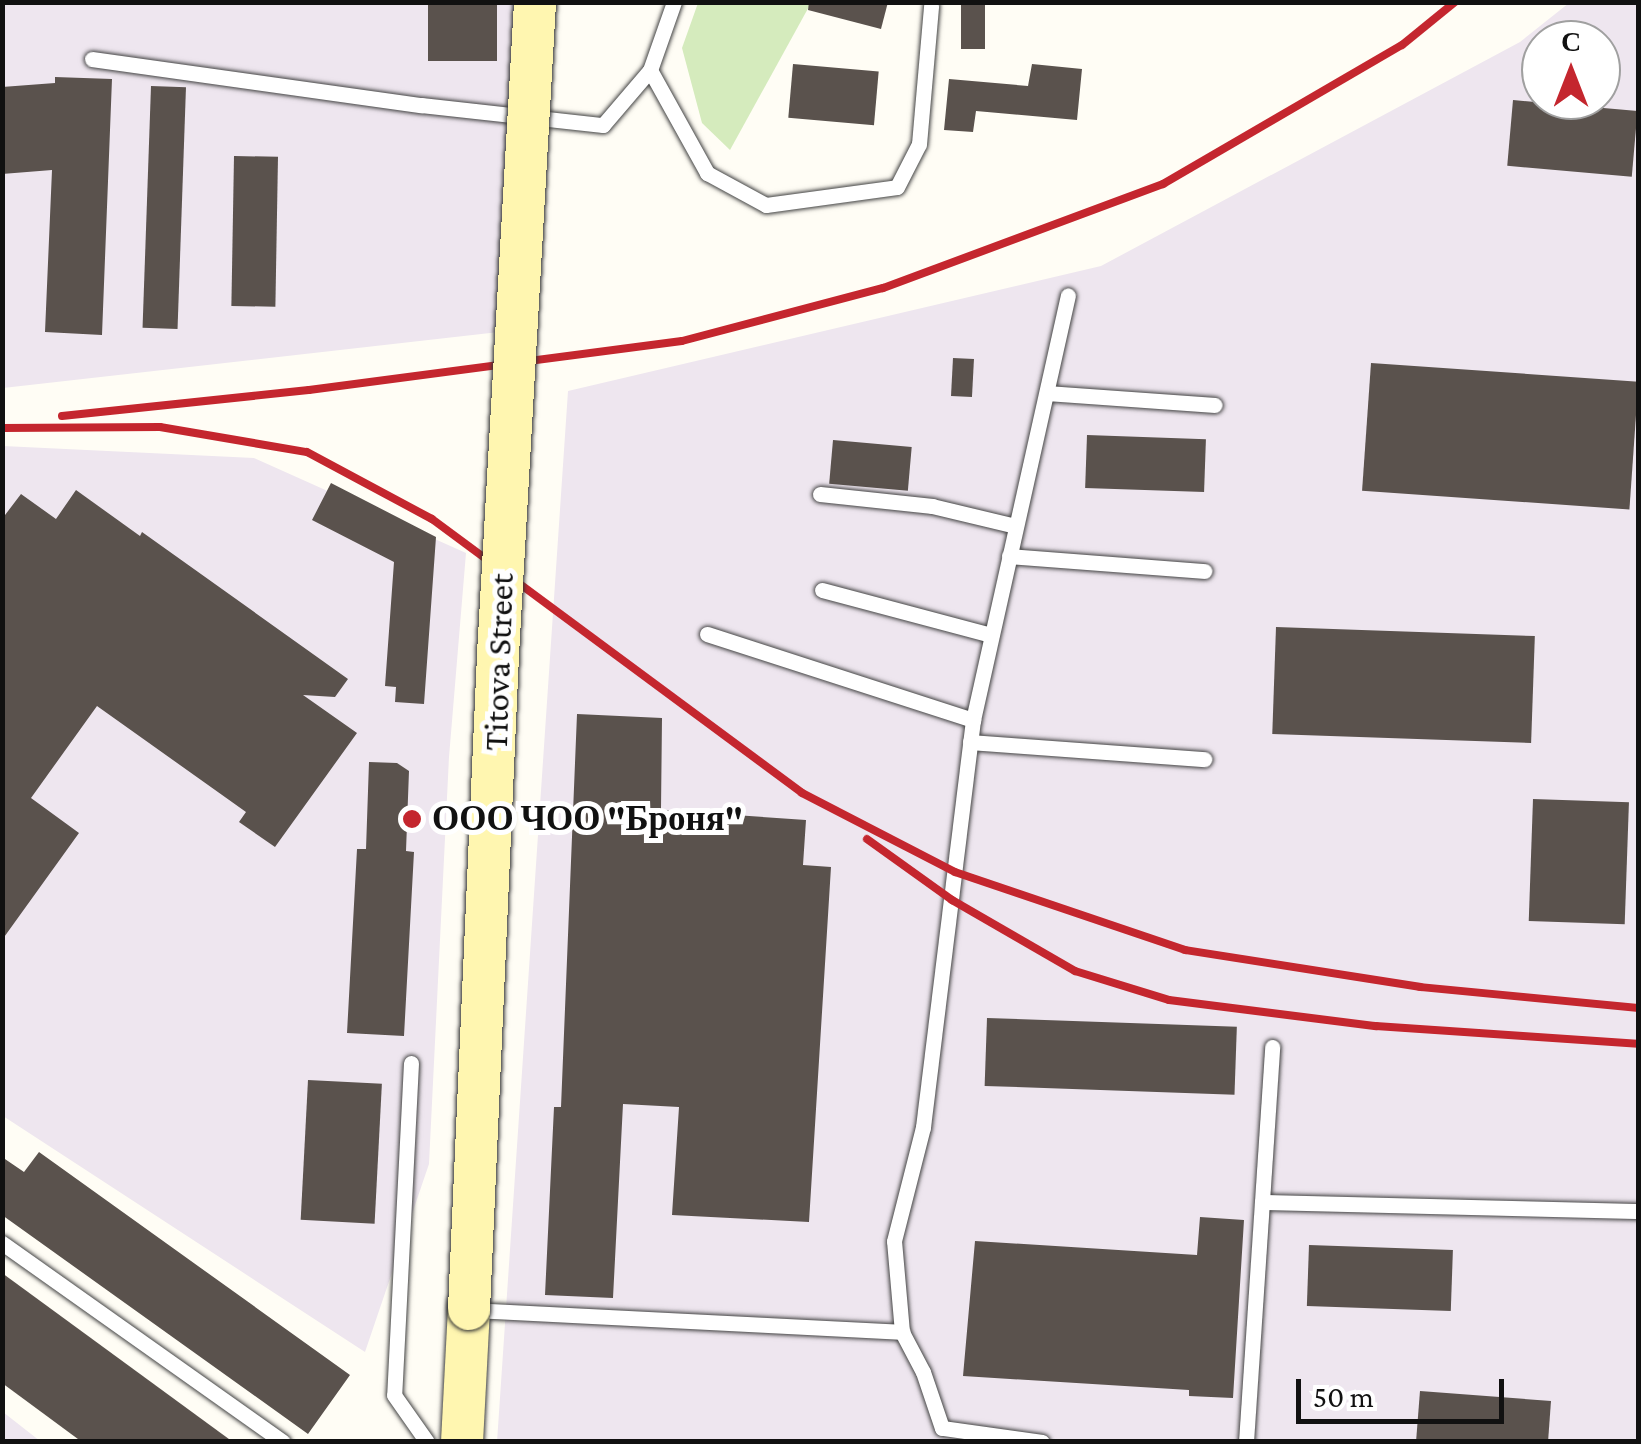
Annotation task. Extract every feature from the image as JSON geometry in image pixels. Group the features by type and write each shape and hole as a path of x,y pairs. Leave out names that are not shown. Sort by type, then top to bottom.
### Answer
{"main road":[{"name":"Titova Street","path":"462,1442 500,600 535,2"}],"lane":[{"path":"92,59 422,105 603,124 650,70 674,2"},
{"path":"650,70 707,173 766,205 897,186 919,144 930,6"},
{"path":"1042,1442 942,1428 924,1372 902,1332 894,1241 923,1128 973,720 1068,295"},
{"path":"1047,393 1214,405"},
{"path":"820,494 932,506 1016,526"},
{"path":"1009,556 1204,571"},
{"path":"822,590 991,635"},
{"path":"707,634 973,720"},
{"path":"970,742 1204,760"},
{"path":"1246,1442 1272,1047"},
{"path":"411,1063 394,1395 427,1442"},
{"path":"1262,1202 1638,1210"},
{"path":"2,1243 282,1442"},
{"path":"469,1310 902,1332"}],"shaded area":[{"path":"2,3 519,3 499,332 3,388"},
{"path":"1569,3 1638,3 1638,1441 497,1442 568,391 1101,266 1521,41 1521,120 1621,120 1621,20 1548,20"},
{"path":"3,446 254,458 466,553 449,757 429,1164 365,1352 3,1116"},
{"path":"3,1412 40,1441 3,1441"}],"green space":[{"path":"698,3 811,3 730,150 702,123 682,48"}],"building":[{"path":"428,2 497,2 497,61 428,61"},
{"path":"809,2 888,2 881,29 808,10"},
{"path":"961,2 985,2 985,49 961,49"},
{"path":"793,64 879,71 874,125 788,118"},
{"path":"1032,64 1082,69 1077,120 976,111 973,132 944,130 949,79 1028,86"},
{"path":"55,77 112,79 102,335 45,332 52,170 2,174 2,87 55,83"},
{"path":"151,86 186,87 178,329 143,328"},
{"path":"1513,100 1521,101 1521,120 1621,120 1621,109 1638,111 1632,177 1507,166"},
{"path":"234,156 278,157 275,307 231,306"},
{"path":"953,358 974,359 972,397 951,396"},
{"path":"1371,363 1638,382 1629,509 1362,491"},
{"path":"1087,435 1206,439 1204,492 1085,488"},
{"path":"833,440 912,447 908,491 829,484"},
{"path":"331,483 436,537 424,704 395,702 396,687 385,686 394,562 312,520"},
{"path":"76,490 140,536 142,532 348,679 335,697 303,695 357,733 275,847 239,822 246,812 97,706 31,798 79,833 2,940 2,519 21,494 56,519"},
{"path":"1276,627 1535,636 1531,743 1272,734"},
{"path":"577,714 662,718 661,810 806,820 803,865 831,867 809,1222 672,1215 679,1107 623,1104 613,1298 545,1295 554,1107 561,1107"},
{"path":"369,762 397,763 409,771 406,851 414,852 404,1036 347,1033 357,849 366,849"},
{"path":"1533,799 1629,802 1625,924 1529,921"},
{"path":"987,1018 1237,1027 1234,1095 985,1086"},
{"path":"308,1080 382,1084 375,1224 301,1220"},
{"path":"39,1152 350,1375 308,1434 2,1215 2,1157 24,1172"},
{"path":"1200,1217 1244,1220 1233,1398 1189,1396 1189,1390 963,1376 975,1241 1197,1255"},
{"path":"1309,1245 1453,1250 1451,1311 1307,1306"},
{"path":"2,1273 233,1442 82,1442 2,1383"},
{"path":"1420,1391 1551,1401 1548,1442 1416,1442"}],"railway":[{"path":"62,416 309,390 682,341 883,288 1163,184 1402,45 1455,2"},
{"path":"2,428 160,427 307,452 432,519 802,793 955,872 1185,950 1420,987 1638,1008"},
{"path":"867,839 952,900 1075,971 1169,1000 1376,1026 1638,1044"}],"place":[{"name":"ООО ЧОО \"Броня\"","path":"412,819"}]}
